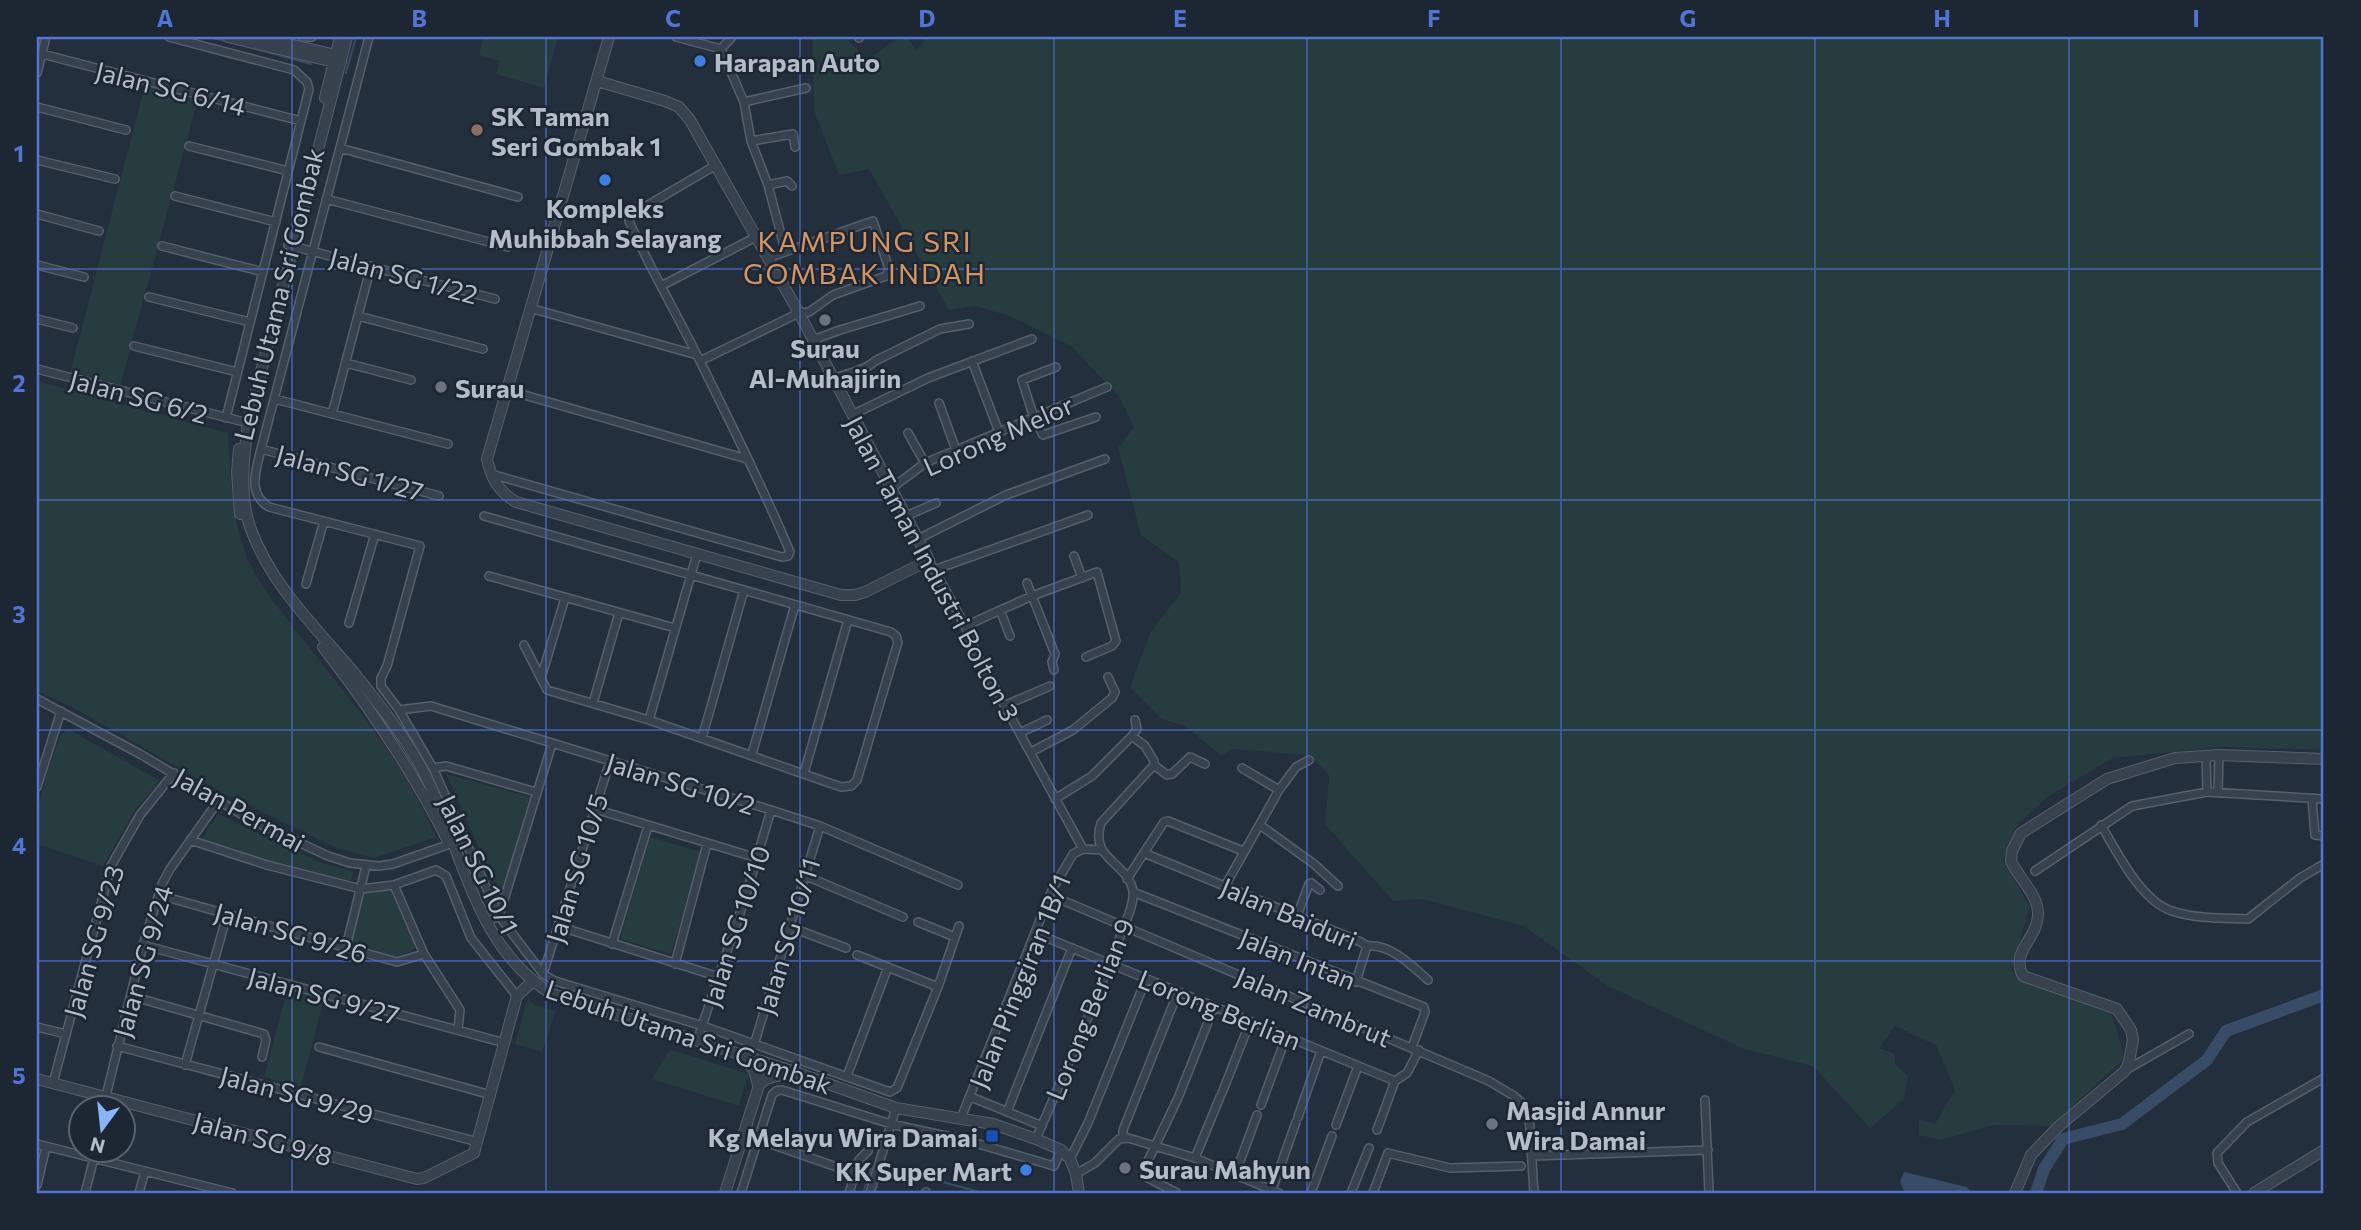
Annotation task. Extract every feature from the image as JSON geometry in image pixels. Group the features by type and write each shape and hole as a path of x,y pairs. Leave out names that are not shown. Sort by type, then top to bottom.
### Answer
{"street":[{"path":"37,73 46,37"},
{"path":"169,37 294,70 307,82 308,100 226,418"},
{"path":"228,37 335,59"},
{"path":"259,37 335,59"},
{"path":"302,37 312,37"},
{"name":"Lebuh Utama Sri Gombak","path":"291,245 340,37"},
{"name":"Lebuh Utama Sri Gombak","path":"347,37 245,423 237,472 237,498 246,532 258,559 291,608 387,733 451,843 486,922 533,981 566,999 766,1062 895,1108 993,1124 1061,1150"},
{"path":"349,623 375,534 269,507 261,502 254,486 261,449 369,37"},
{"path":"609,37 487,458 490,474 505,495 516,502 849,596 932,565 1088,515"},
{"path":"676,37 721,49"},
{"path":"721,49 732,37"},
{"path":"721,49 744,102 751,141 768,185 785,250"},
{"name":"Jalan SG 6/14","path":"42,54 301,121"},
{"name":"Jalan Taman Industri Bolton 3","path":"597,81 679,107 690,120 799,313 965,626 978,657 1083,849"},
{"path":"744,102 806,88"},
{"path":"37,107 126,130"},
{"path":"751,141 793,135 795,147"},
{"path":"188,146 288,172"},
{"path":"340,148 518,197"},
{"path":"37,160 115,179"},
{"path":"490,474 782,557 788,556 790,552 772,510 629,221 631,215 716,165"},
{"path":"768,185 787,180 792,187"},
{"path":"175,196 276,222"},
{"path":"326,199 508,247"},
{"path":"37,214 99,231"},
{"path":"530,308 698,358 799,313 809,312 833,295 888,274 889,269 873,221 768,258"},
{"path":"661,286 756,237"},
{"name":"Jalan SG 1/22","path":"291,245 495,299"},
{"path":"162,246 263,272"},
{"path":"37,265 84,277"},
{"path":"332,414 371,266"},
{"path":"149,297 250,322"},
{"path":"813,340 920,306"},
{"path":"358,316 483,349"},
{"path":"37,318 73,328"},
{"path":"833,379 847,372 867,368 875,361 940,329 969,324"},
{"path":"852,415 928,378 1032,339"},
{"path":"134,346 237,372"},
{"path":"972,361 999,432"},
{"path":"346,363 411,380"},
{"path":"1056,367 1022,380 1034,418 1043,435 1096,417"},
{"name":"Jalan SG 6/2","path":"37,369 245,423"},
{"name":"Lorong Melor","path":"892,488 925,463 1107,387"},
{"path":"507,390 747,459"},
{"path":"275,399 448,444"},
{"path":"939,402 956,450"},
{"path":"908,433 925,463"},
{"name":"Jalan SG 1/27","path":"261,449 439,496"},
{"path":"918,539 1006,495 1105,459"},
{"path":"906,516 936,503"},
{"path":"484,516 891,632 897,636 898,642 857,780 851,786 841,787 649,720 547,690 523,645"},
{"path":"306,584 324,521"},
{"name":"Jalan SG 10/1","path":"375,534 420,546 380,686 399,710 433,768 499,916 543,974"},
{"path":"649,720 697,554"},
{"path":"1074,556 1082,578"},
{"path":"965,626 1032,596 1097,572 1116,641 1112,646 1086,657"},
{"path":"489,576 676,628"},
{"path":"1027,583 1055,654 1052,662 1054,670"},
{"path":"702,738 744,590"},
{"path":"541,679 565,598"},
{"path":"752,754 795,605"},
{"path":"1000,610 1010,636"},
{"path":"593,704 619,613"},
{"path":"804,773 848,620"},
{"path":"1031,752 1073,730 1112,698 1115,692 1108,677"},
{"path":"1006,705 1050,686"},
{"name":"Jalan Permai","path":"37,699 174,774 251,820 328,856 366,866 393,864 451,843"},
{"name":"Jalan SG 10/2","path":"399,710 431,706 771,810 820,826 958,885"},
{"path":"37,787 39,769 61,711"},
{"path":"1020,733 1047,719"},
{"path":"1055,799 1092,776 1132,736 1137,729 1135,720"},
{"path":"1132,736 1145,746 1154,765 1167,775 1172,774 1190,757 1205,764"},
{"path":"486,922 499,916 551,744"},
{"path":"2206,755 2207,792"},
{"path":"2218,793 2219,755"},
{"path":"2125,1071 2133,1040 2131,1030 2118,1009 2024,976 2018,966 2035,929 2038,915 2037,904 2011,861 2012,851 2021,833 2107,779 2175,758 2219,755 2324,759"},
{"path":"1225,886 1279,790 1298,765 1309,760"},
{"name":"Jalan SG 10/5","path":"543,974 610,761"},
{"path":"1083,849 1101,850 1101,823 1154,765"},
{"path":"433,768 446,766 537,792"},
{"path":"1242,768 1279,790"},
{"name":"Jalan SG 9/23","path":"53,1083 111,866 140,815 174,774"},
{"path":"2035,871 2132,806 2207,792 2324,799"},
{"path":"2312,798 2315,835 2324,836"},
{"name":"Jalan SG 9/24","path":"106,1094 159,895 170,869 219,800"},
{"path":"595,809 757,858"},
{"name":"Jalan SG 10/10","path":"697,1041 771,810"},
{"path":"1127,879 1160,826 1168,821 1243,851"},
{"path":"1260,825 1314,864 1338,886"},
{"path":"2101,825 2148,895 2160,906 2173,912 2248,919 2277,899 2300,878 2324,864"},
{"path":"612,944 648,826"},
{"name":"Jalan SG 10/11","path":"754,1045 820,826"},
{"path":"190,840 267,865 361,889 394,885 436,870 446,876 471,938 517,996"},
{"path":"675,964 707,844"},
{"name":"Jalan Pinggiran 1B/1","path":"961,1118 1050,895 1073,854 1083,849"},
{"name":"Lorong Berlian 9","path":"1037,1139 1110,964 1133,892 1127,879 1101,850"},
{"name":"Jalan Baiduri","path":"1144,853 1367,946 1378,945 1395,953 1428,980"},
{"path":"346,947 366,866"},
{"path":"806,876 903,917"},
{"path":"1297,916 1308,884 1311,883 1320,890"},
{"path":"394,885 424,954 460,1010 458,1030"},
{"name":"Jalan Intan","path":"1133,892 1424,1007 1416,1049"},
{"name":"Jalan SG 9/26","path":"159,895 397,962 424,954"},
{"name":"Jalan Zambrut","path":"1050,895 1489,1081 1524,1105 1529,1115 1533,1156"},
{"path":"185,1065 226,915"},
{"path":"918,922 955,937"},
{"path":"558,926 719,977"},
{"path":"543,974 555,981 703,1026 890,1092 897,1088 959,926"},
{"path":"790,927 846,948"},
{"name":"Lorong Berlian","path":"1045,937 1395,1080"},
{"name":"Jalan SG 9/27","path":"144,945 505,1043"},
{"path":"1356,982 1367,946"},
{"path":"1007,1112 1072,948"},
{"path":"857,955 938,986"},
{"path":"847,1076 888,967"},
{"path":"1070,1159 1088,1123 1146,979"},
{"path":"478,1142 517,996 533,981"},
{"path":"1076,1174 1096,1163 1123,1137 1123,1130 1178,992"},
{"path":"131,996 264,1034 266,1040 262,1057"},
{"path":"1173,1193 1146,1175 1147,1163 1178,1098 1214,1007"},
{"path":"1195,1158 1250,1022"},
{"path":"37,1027 66,1034"},
{"path":"2015,1193 2031,1154 2060,1126 2125,1071 2189,1034"},
{"path":"1261,1105 1286,1037"},
{"name":"Jalan SG 9/29","path":"117,1046 478,1142"},
{"path":"319,1047 491,1095"},
{"path":"1377,1130 1395,1080 1407,1073 1416,1049"},
{"path":"1123,1137 1195,1158 1276,1192 1321,1051"},
{"path":"740,1055 754,1070 758,1086"},
{"path":"728,1192 766,1062"},
{"path":"1336,1125 1358,1066"},
{"path":"758,1086 766,1079 795,1072"},
{"path":"2237,1193 2218,1163 2217,1153 2247,1122 2324,1078"},
{"name":"Jalan SG 9/8","path":"37,1079 98,1094"},
{"path":"741,1193 772,1095 782,1090 891,1124 965,1140 1054,1166 1061,1150 1070,1159 1079,1193"},
{"path":"971,1097 1042,1126"},
{"path":"1705,1100 1709,1193"},
{"name":"Jalan SG 9/8","path":"136,1104 417,1180 474,1153 478,1142"},
{"path":"870,1193 895,1108"},
{"path":"1235,1175 1257,1115"},
{"path":"1311,1193 1332,1136"},
{"path":"759,1140 854,1173"},
{"path":"37,1144 66,1152"},
{"path":"37,1185 46,1147"},
{"path":"1351,1193 1369,1148"},
{"path":"1534,1193 1533,1156 1708,1150"},
{"path":"2254,1193 2272,1189 2324,1150"},
{"path":"849,1193 859,1160 867,1151"},
{"path":"1373,1193 1386,1156 1392,1152 1433,1166 1450,1168 1521,1166"},
{"path":"85,1193 92,1164"},
{"path":"118,1164 232,1193"},
{"path":"139,1193 145,1171"},
{"path":"193,1193 196,1184"}],"green space":[{"path":"484,37 558,37 544,88 496,74 500,61 479,55"},
{"path":"812,37 845,37 868,60 898,37 905,37 917,50 927,37 2324,37 2324,750 2224,747 2113,758 2050,795 2017,825 2003,861 2030,907 2011,971 2112,1015 2125,1058 2051,1126 1994,1125 1940,1140 1919,1135 1919,1119 1935,1124 1955,1090 1936,1045 1895,1026 1879,1048 1895,1054 1895,1064 1908,1076 1904,1099 1870,1128 1813,1066 1744,1049 1608,986 1524,926 1422,899 1393,901 1325,824 1329,775 1310,755 1231,749 1222,756 1185,726 1162,719 1130,687 1150,633 1181,593 1179,562 1141,535 1118,448 1134,427 1119,396 1071,346 1010,316 975,306 949,310 869,169 839,175 814,111"},
{"path":"145,85 198,99 119,390 69,377"},
{"path":"37,381 228,433 235,516 250,564 277,607 395,761 424,810 436,837 374,858 334,847 223,793 70,706 37,691"},
{"path":"68,729 160,781 135,810 103,866 37,844 37,812 48,771 60,736"},
{"path":"446,774 530,797 501,898"},
{"path":"218,814 320,862 353,872 351,880 335,880 200,841"},
{"path":"650,837 701,852 671,954 620,939"},
{"path":"391,888 416,946 410,952 394,956 350,945 363,891"},
{"path":"287,990 324,999 301,1087 264,1077"},
{"path":"528,998 535,1005 556,1011 542,1052 515,1044"},
{"path":"669,1051 749,1074 739,1106 652,1079"}],"water":[{"path":"1904,1172 1967,1187 1971,1193 1905,1193 1900,1182"}],"waterway":[{"path":"37,50 41,37"},
{"path":"209,37 225,41"},
{"path":"346,73 356,37"},
{"path":"234,43 311,64"},
{"path":"2036,1193 2044,1169 2063,1139 2122,1124 2207,1060 2226,1031 2324,995"},
{"path":"887,1167 983,1193"},
{"path":"863,1193 871,1169"}],"place":[{"name":"Harapan Auto","path":"700,61"},
{"name":"SK Taman Seri Gombak 1","path":"477,130"},
{"name":"Kompleks Muhibbah Selayang","path":"605,180"},
{"name":"Surau Al-Muhajirin","path":"825,320"},
{"name":"Surau","path":"441,387"},
{"name":"Masjid Annur Wira Damai","path":"1492,1124"},
{"name":"Kg Melayu Wira Damai","path":"992,1136"},
{"name":"Surau Mahyun","path":"1125,1168"},
{"name":"KK Super Mart","path":"1026,1170"}],"district":[{"name":"KAMPUNG SRI GOMBAK INDAH","path":"865,257"}]}
